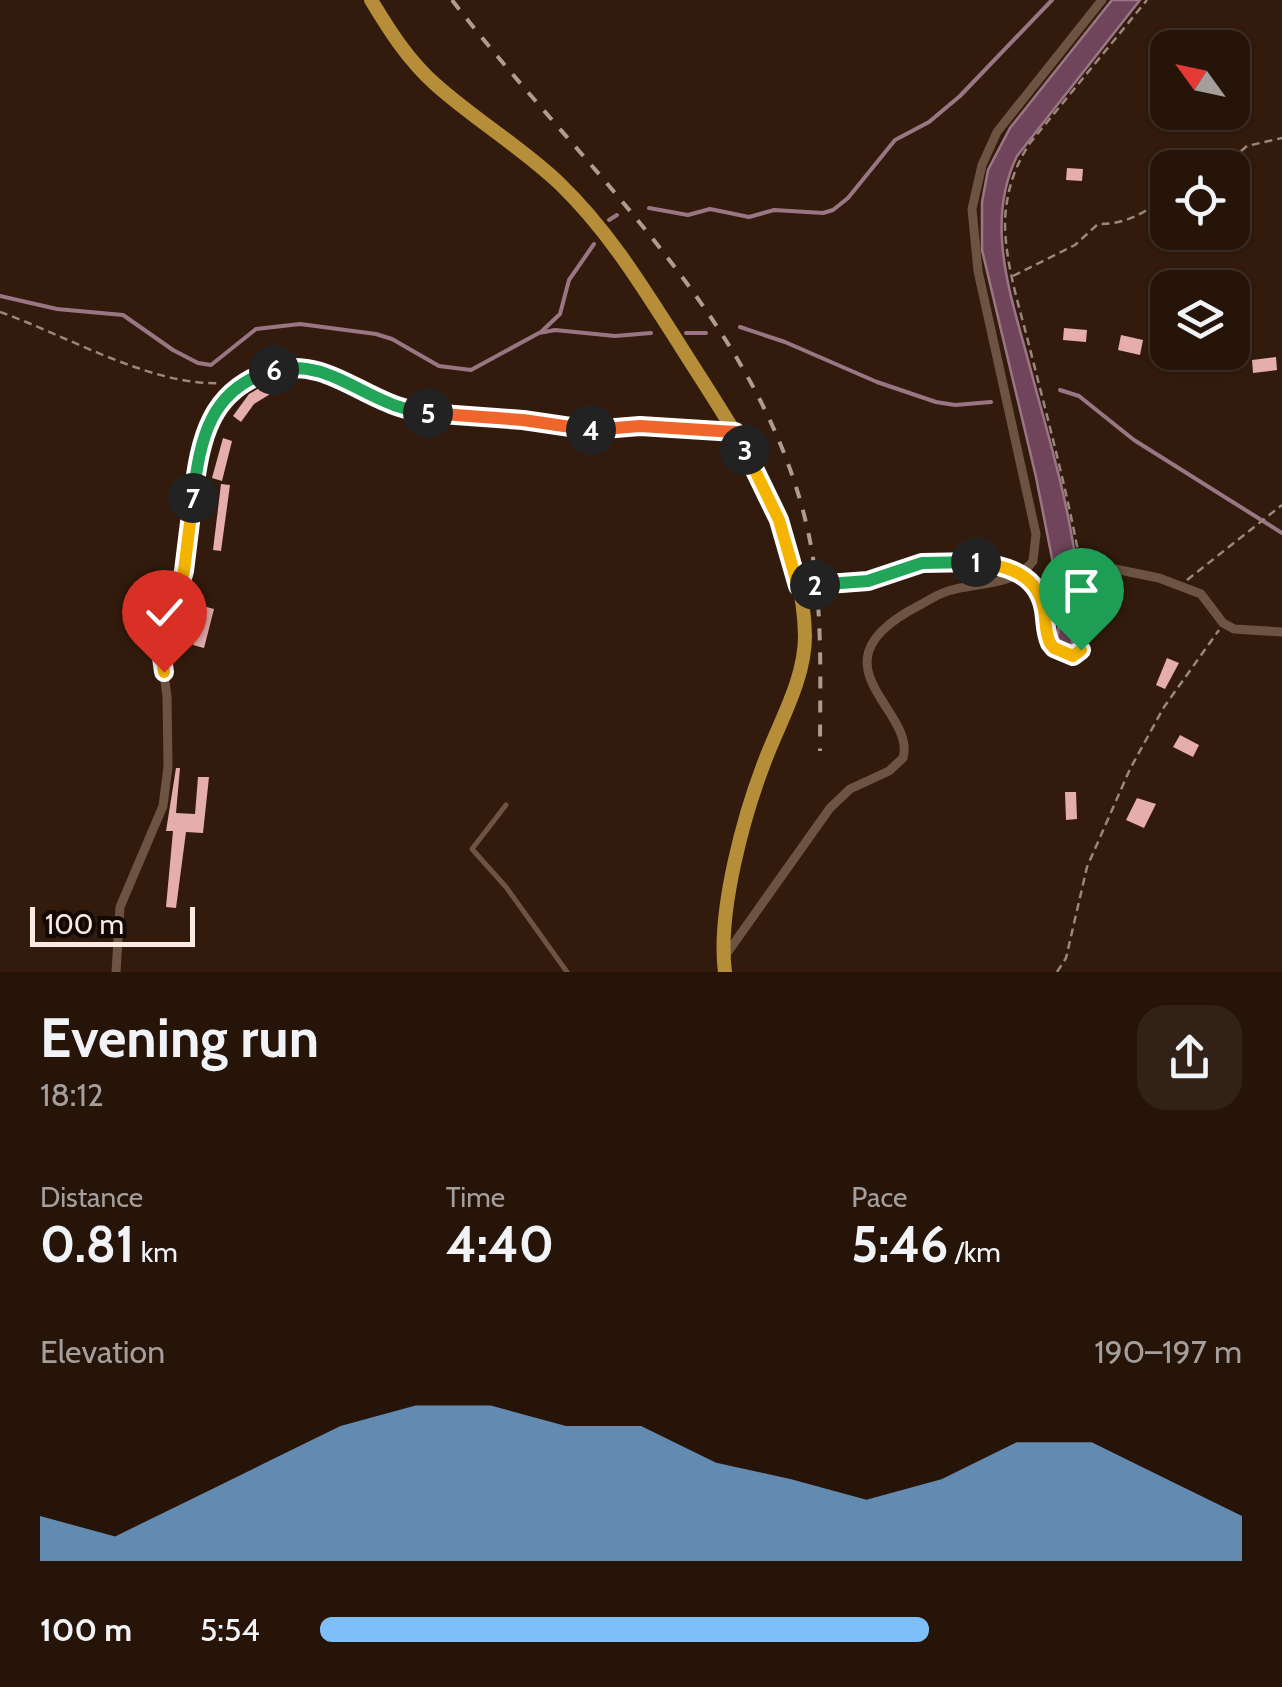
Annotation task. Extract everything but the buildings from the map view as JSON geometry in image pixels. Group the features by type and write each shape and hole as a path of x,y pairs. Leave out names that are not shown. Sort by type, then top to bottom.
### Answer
{"main road":[{"path":"370,0 407,54 434,84 556,181 594,219 735,432 766,488 798,586 805,638 798,678 743,827 724,965"}],"street":[{"path":"724,965 830,808 850,789 888,771 902,758 904,744 900,732 874,692 868,670 879,635 904,612 945,592 1018,575 1033,561 1036,534 978,271 971,224 973,197 996,132 1102,0"},
{"path":"116,972 120,908 163,806 168,768 168,698 161,650 184,571 198,458 230,390 280,368 301,367 331,373 404,409 440,415 523,420 591,430 640,426 735,432"},
{"path":"1018,575 1033,581 1040,592 1050,643 1073,656 1081,650 1084,640 1084,590 1095,573 1110,568 1159,578 1201,594 1223,623 1250,632 1282,632"}],"lane":[{"path":"506,806 472,849 506,886 567,972"}],"path":[{"path":"1084,590 1058,458 1012,276 1006,222 1016,163 1147,0"},
{"path":"1242,150 1282,138"},
{"path":"1012,276 1075,245 1098,224 1118,224 1150,210"},
{"path":"0,312 171,376 206,384 241,382"},
{"path":"1178,586 1282,506"},
{"path":"798,586 868,581 922,563 951,561 999,565 1018,575"},
{"path":"1057,972 1066,958 1087,867 1130,770 1164,707 1198,664 1223,623"}],"shaded area":[{"path":"1112,0 1140,0 1017,156 1002,209 1004,264 1059,475 1075,554 1078,597 1071,648 1057,643 1061,604 1036,477 982,250 982,202 988,170 1010,128"}],"waterway":[{"path":"649,208 688,215 710,209 749,217 774,210 833,210 848,198 895,140 929,122 960,96 1052,0"},
{"path":"609,220 617,215"},
{"path":"541,332 560,314 569,280 594,244"},
{"path":"0,296 57,309 123,315 173,350 211,365 256,329 300,324 376,334 439,366 471,370 539,333 651,333"},
{"path":"740,327 936,402 991,402"},
{"path":"686,333 706,333"},
{"path":"1060,390 1079,396 1134,440 1282,533"}],"railway":[{"path":"452,0 665,254 714,322 756,392 789,467 811,546 819,622 820,751"}],"route":[{"path":"164,672 161,650 184,571 198,458 207,431 230,390 241,382 280,368 301,367 331,373 404,409 440,415 523,420 591,430 640,426 735,432 766,488 798,586 868,581 922,563 999,565 1033,581 1044,608 1047,637 1054,648 1073,656 1081,650"}]}
